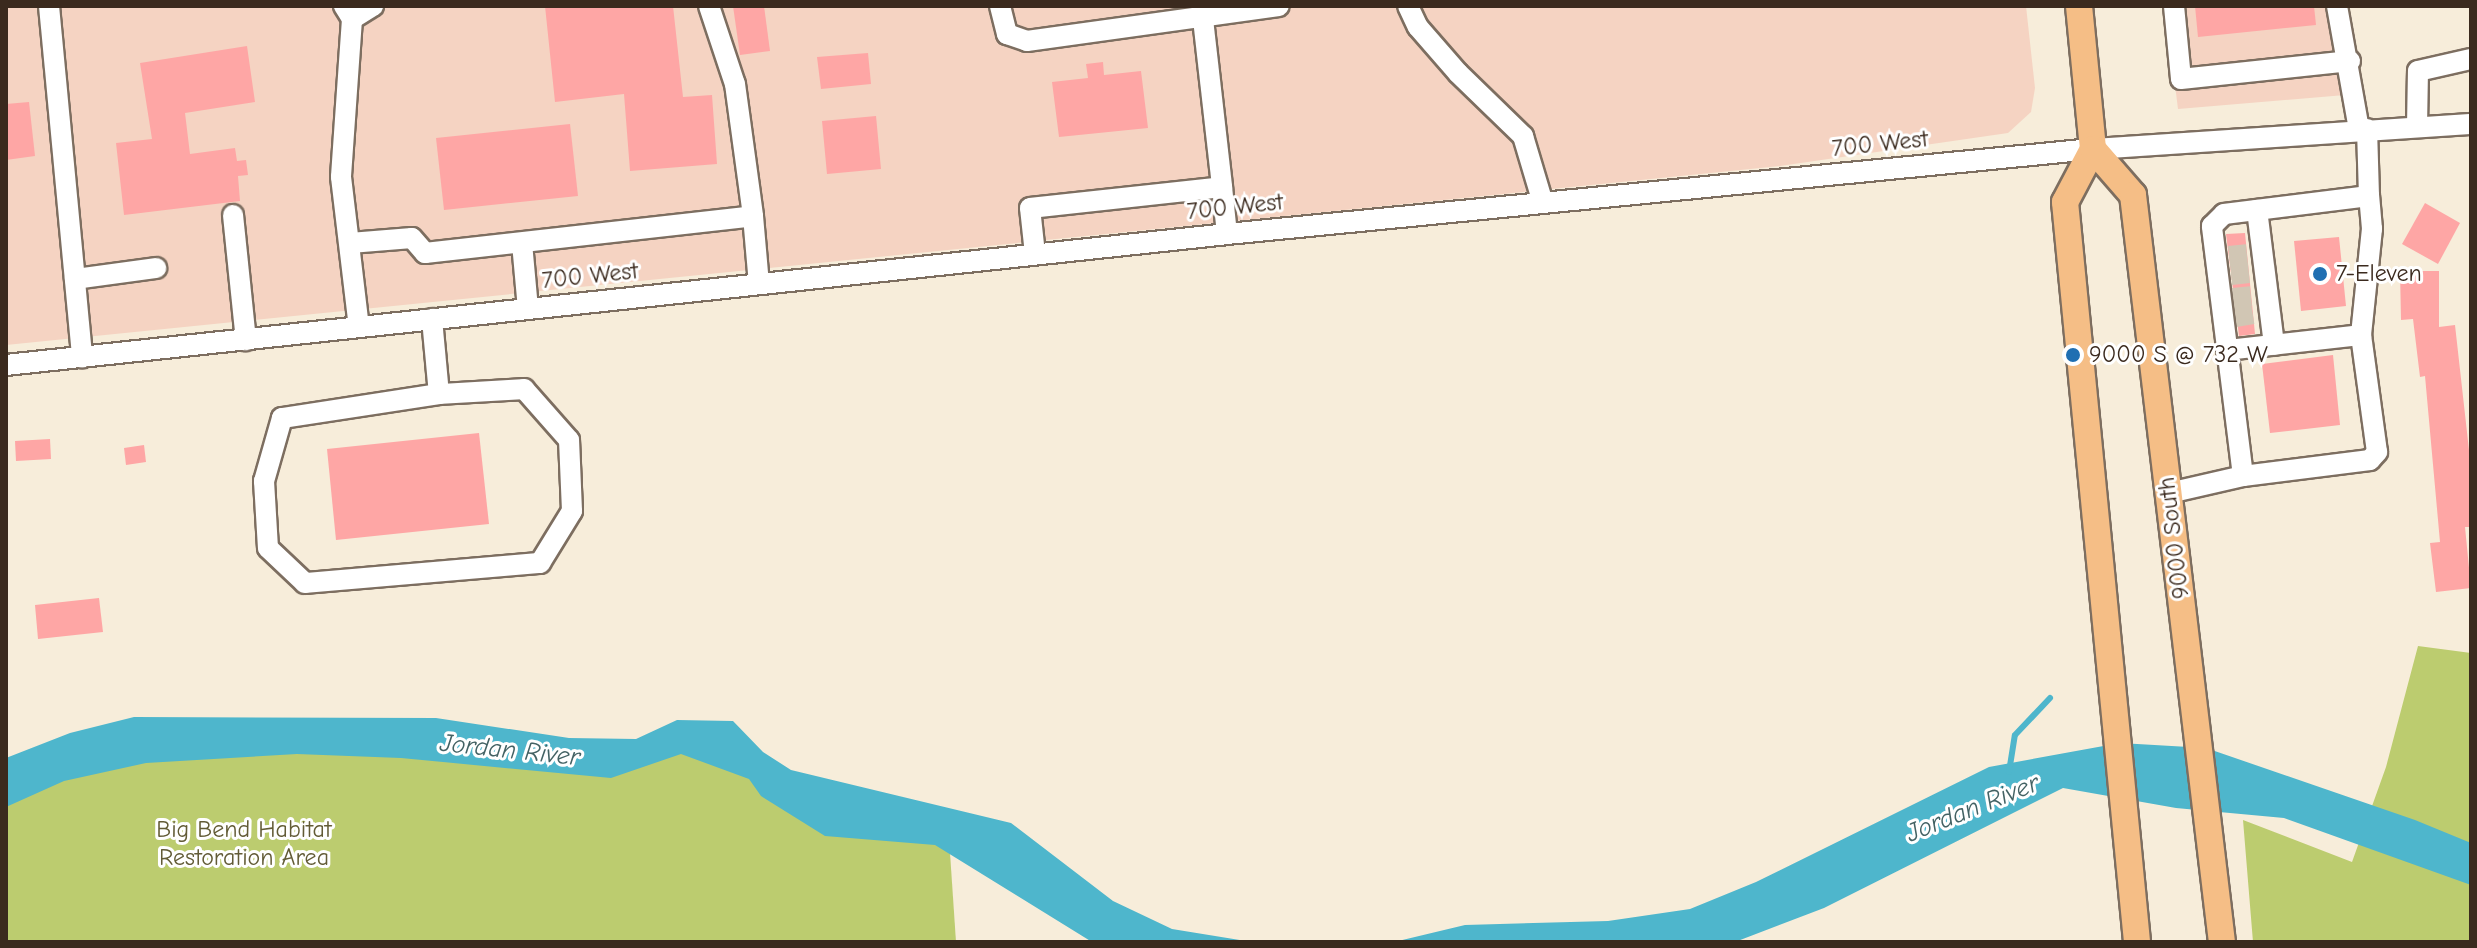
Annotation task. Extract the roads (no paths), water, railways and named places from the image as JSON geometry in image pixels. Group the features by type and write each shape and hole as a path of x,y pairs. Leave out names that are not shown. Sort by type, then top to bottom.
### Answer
{"main road":[{"path":"2079,6 2093,149 2065,202 2113,723 2137,942"},
{"name":"9000 South","path":"2093,149 2133,195 2222,942"}],"street":[{"path":"49,6 82,357"},
{"path":"359,327 341,177 348,12 373,6"},
{"path":"709,6 735,84 759,284"},
{"path":"1000,6 1007,34 1015,41 1203,19 1279,6"},
{"path":"1408,6 1418,27 1458,73 1523,136 1543,203"},
{"path":"2174,6 2181,79 2350,61"},
{"path":"2169,493 2243,476 2370,460 2377,452 2361,335 2372,229 2363,130 2337,6"},
{"path":"1203,19 1227,234"},
{"path":"2417,127 2418,71 2471,59"},
{"name":"700 West","path":"6,365 1227,234 2093,149 2471,124"},
{"path":"1035,254 1030,208 1222,187"},
{"path":"2274,345 2244,306 2240,265 2212,226 2217,219 2257,210 2369,196"},
{"path":"2243,476 2227,350 2244,306 2240,265 2257,210"},
{"path":"233,215 246,340"},
{"path":"350,243 412,238 425,253 753,216"},
{"path":"522,243 528,309"},
{"path":"75,279 156,268"},
{"path":"432,319 439,394"},
{"path":"2227,350 2361,335"},
{"path":"524,389 569,440 572,511 540,563 305,583 268,548 264,481 282,418 439,394 524,389"}],"water":[{"name":"Jordan River","path":"134,717 436,718 569,738 636,739 677,720 733,721 763,752 791,770 1011,823 1113,901 1172,929 1252,942 1092,942 935,845 825,836 761,796 749,779 681,754 611,778 401,758 297,754 146,763 64,781 6,807 6,758 70,733"},
{"name":"Jordan River","path":"2120,743 2206,748 2415,820 2471,843 2471,885 2284,818 2176,808 2063,788 1824,908 1735,942 1394,942 1465,925 1608,921 1690,909 1756,882 1989,767"}],"waterway":[{"name":"Jordan River","path":"2009,772 2015,735 2050,698"}],"tunnel":[{"path":"2229,256 2247,254"},
{"path":"2231,275 2249,273"},
{"path":"2233,298 2251,296"},
{"path":"2235,317 2253,314"}],"place":[{"name":"7-Eleven","path":"2320,274"},
{"name":"9000 S @ 732 W","path":"2073,355"}],"park label":[{"name":"Big Bend Habitat Restoration Area","path":"244,844"}]}
